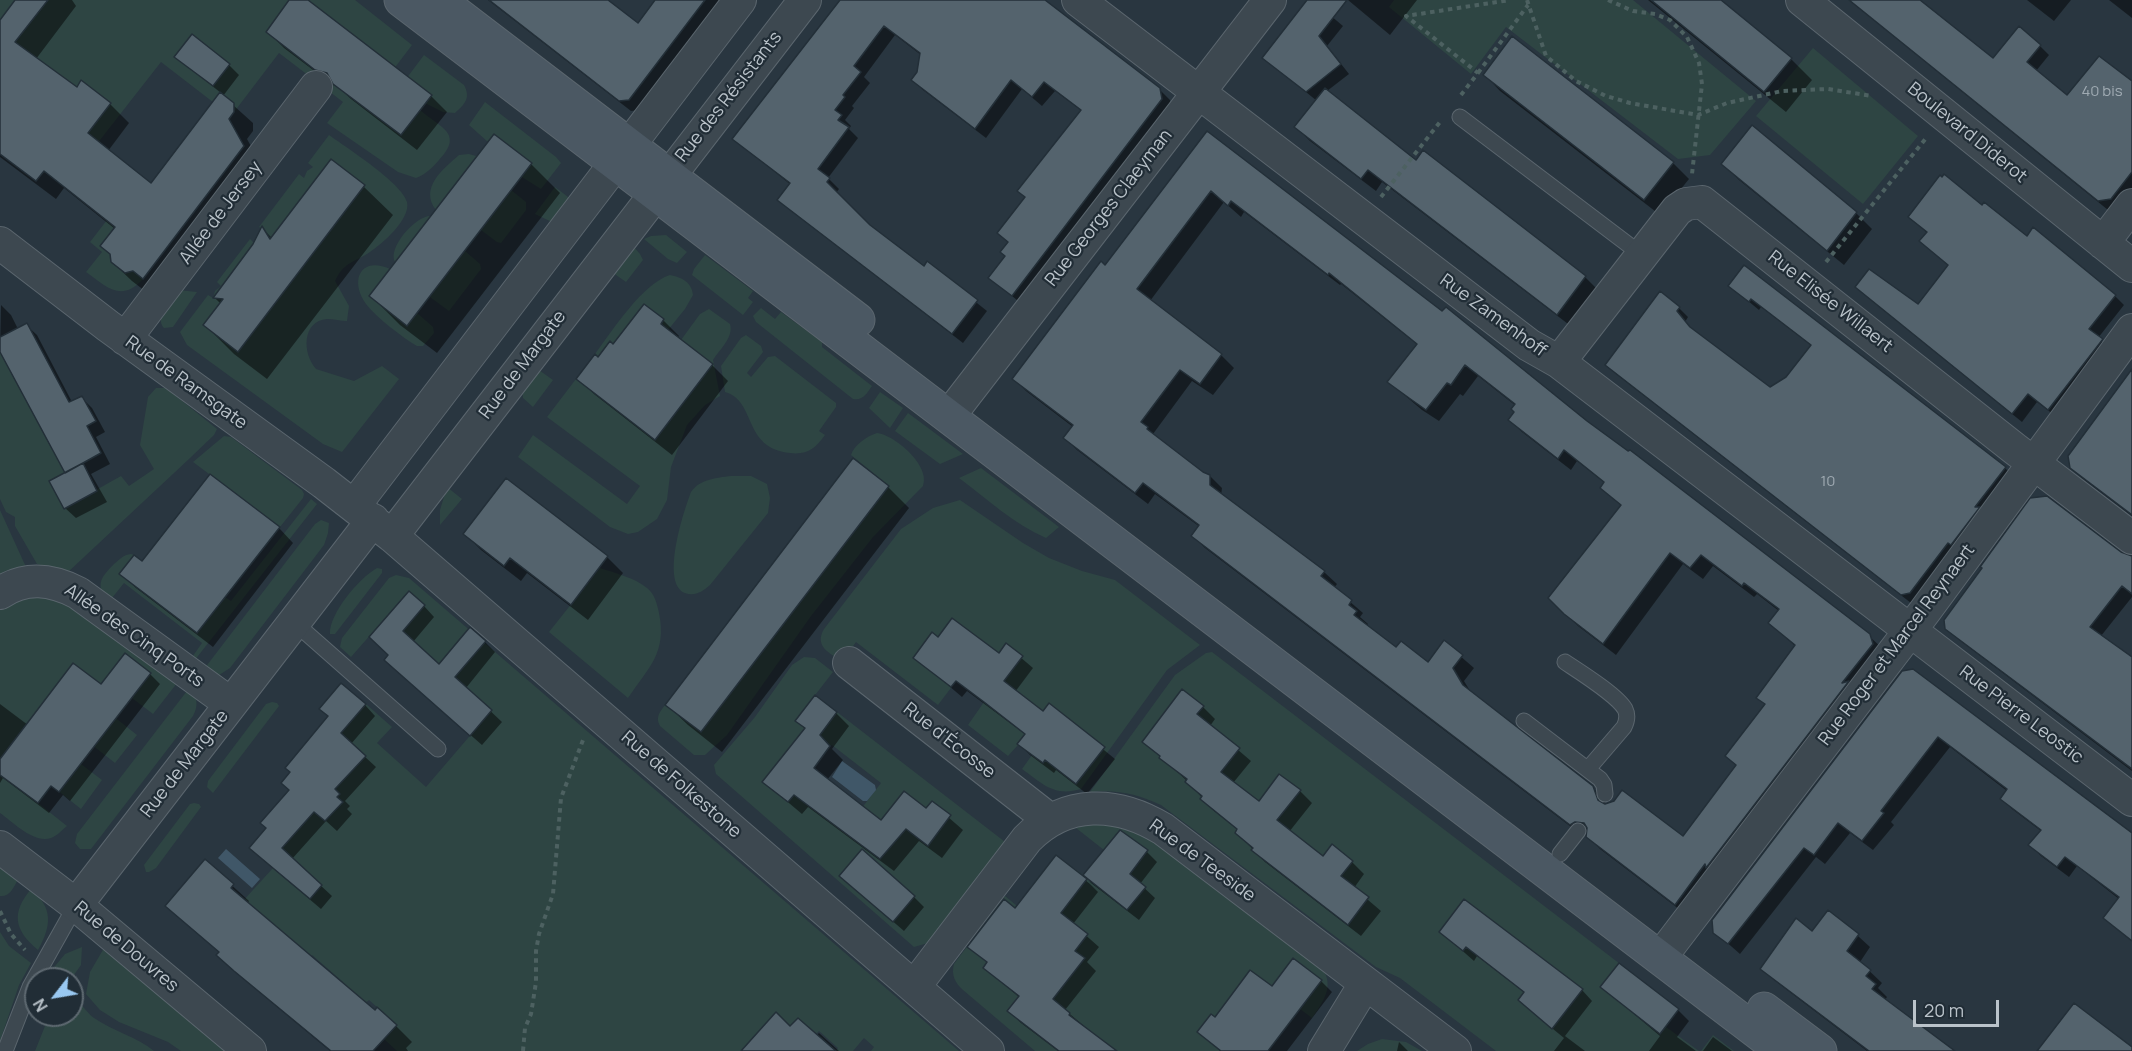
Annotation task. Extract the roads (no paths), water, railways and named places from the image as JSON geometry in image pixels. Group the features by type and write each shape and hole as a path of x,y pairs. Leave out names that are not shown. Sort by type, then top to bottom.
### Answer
{"main road":[{"path":"402,0 661,184 1667,949 1820,1051"},
{"path":"439,0 621,154"},
{"path":"955,407 1569,842 1667,949 1782,1051"}],"street":[{"path":"621,154 740,0"},
{"name":"Rue des Résistants","path":"661,184 805,0"},
{"name":"Rue Zamenhoff","path":"1078,0 1529,345 1559,362 1909,631"},
{"name":"Rue Georges Claeyman","path":"955,407 1270,0"},
{"name":"Boulevard Diderot","path":"1802,0 2132,267"},
{"name":"Allée de Jersey","path":"125,339 316,87"},
{"name":"Rue de Margate","path":"373,521 621,154"},
{"name":"Rue de Margate","path":"76,905 373,521 661,184"},
{"name":"Rue Elisée Willaert","path":"1642,255 1677,210 1690,202 1697,201 1709,207 2034,464 2132,538"},
{"path":"2103,243 2132,205"},
{"name":"Rue de Ramsgate","path":"0,243 125,339 373,521"},
{"path":"1559,362 1642,255"},
{"name":"Rue Roger et Marcel Reynaert","path":"1667,949 1909,631 2132,330"},
{"name":"Rue de Folkestone","path":"373,521 988,1051"},
{"name":"Allée des Cinq Ports","path":"0,593 16,584 37,580 60,584 231,704"},
{"name":"Rue Pierre Leostic","path":"1909,631 2132,800"},
{"name":"Rue d'Écosse","path":"849,663 1050,819"},
{"name":"Rue de Teeside","path":"914,987 1027,839 1050,819 1069,811 1098,808 1125,812 1152,822 1455,1051"},
{"name":"Rue de Douvres","path":"0,847 76,905 250,1051"},
{"path":"1324,1051 1365,984"}],"lane":[{"path":"1460,117 1642,255"},
{"path":"295,623 438,749"},
{"path":"1565,662 1619,702 1626,713 1627,721 1624,727 1588,769"},
{"path":"1524,721 1603,782 1605,794"},
{"path":"5,1051 22,1004 76,905"}],"water":[{"path":"842,761 875,785 876,790 867,801 863,801 832,777"},
{"path":"226,849 260,879 252,888 218,858"}]}
